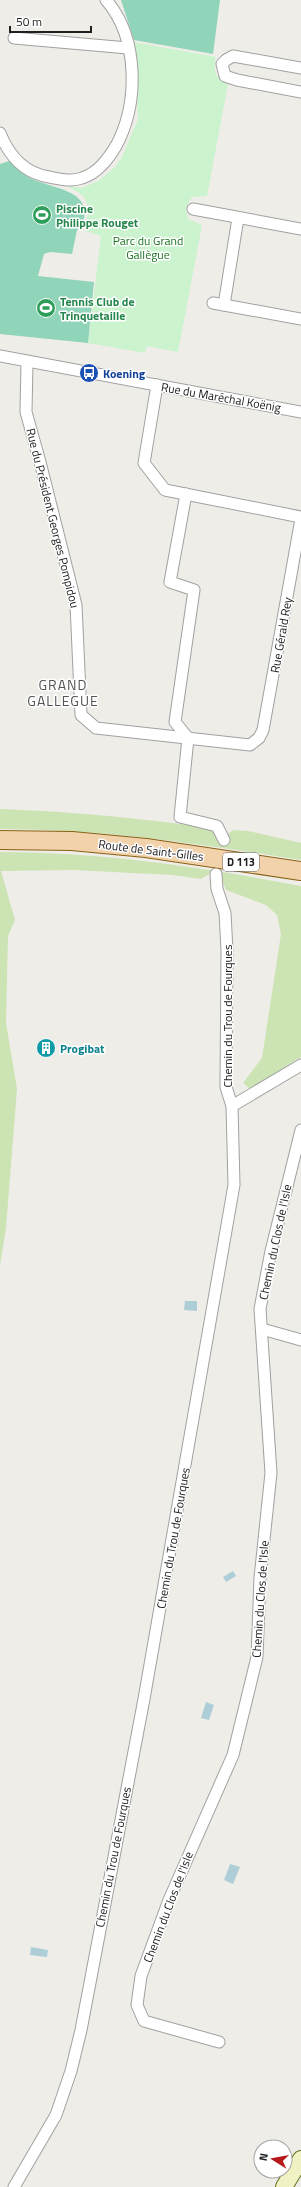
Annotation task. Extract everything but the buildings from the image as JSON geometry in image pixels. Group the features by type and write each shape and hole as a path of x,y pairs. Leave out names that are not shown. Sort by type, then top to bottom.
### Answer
{"main road":[{"name":"Route de Saint-Gilles","path":"0,840 72,841 146,848 301,871"}],"street":[{"path":"0,133 3,148 16,161 38,175 67,180 81,178 91,174 108,160 122,135 129,116 133,83 128,48 116,12 106,0"},
{"path":"14,38 128,48"},
{"path":"301,68 233,56 222,64 226,76 237,80 301,92"},
{"path":"193,209 301,229"},
{"path":"224,305 238,218"},
{"path":"213,303 301,319"},
{"name":"Rue du Maréchal Koënig","path":"0,356 301,412"},
{"name":"Rue du Président Georges Pompidou","path":"27,362 26,412 76,605 81,714 96,728 250,745"},
{"path":"157,385 144,463 165,490 301,518"},
{"path":"186,494 170,582 194,590 175,722 188,738 180,817 217,826 224,840"},
{"name":"Rue Gérald Rey","path":"250,745 259,738 263,730 301,518"},
{"name":"Chemin du Trou de Fourques","path":"14,2187 56,2115 71,2071 81,2030 144,1699 234,1185 232,1106 226,1087 227,944 225,912 217,889 216,874"},
{"path":"232,1106 301,1066"},
{"name":"Chemin du Clos de l'Isle","path":"219,2042 144,2021 137,2005 141,1976 169,1900 233,1755 257,1657 260,1578 271,1473 260,1308 271,1251 301,1130"},
{"path":"262,1329 301,1340"},
{"path":"284,2187 301,2159"}],"green space":[{"path":"121,0 220,0 213,54 134,40"},
{"name":"Parc du Grand Gallègue","path":"133,42 216,57 214,65 216,74 220,80 228,84 207,196 192,197 186,208 188,219 202,225 178,352 147,346 145,353 88,343 101,236 85,231 88,211 86,200 70,188 70,186 82,188 100,180 116,166 122,157 138,119"},
{"path":"9,161 28,177 70,192 78,198 83,205 85,215 81,228 77,230 72,254 50,252 44,254 38,276 94,282 88,343 0,334 0,164"},
{"path":"0,809 91,814 166,822 197,827 227,835 233,830 248,831 301,843 301,860 151,838 76,832 0,829"},
{"path":"0,852 76,855 151,862 301,886 301,1057 250,1089 243,1083 262,1058 281,934 277,915 266,905 226,890 220,874 211,873 201,879 172,875 74,870 1,871 15,920 8,936 6,1023 17,1089 6,1228 0,1265"}],"water":[{"path":"185,1301 197,1301 197,1311 184,1310"},
{"path":"233,1571 236,1576 226,1582 223,1577"},
{"path":"206,1702 214,1705 209,1720 201,1718"},
{"path":"230,1864 240,1867 233,1884 224,1880"},
{"path":"31,1947 48,1950 47,1957 30,1955"}],"place":[{"name":"Piscine Philippe Rouget","path":"42,215"},
{"name":"Tennis Club de Trinquetaille","path":"46,308"},
{"name":"Koening","path":"89,373"},
{"name":"Progibat","path":"46,1048"}],"district":[{"name":"GRAND GALLEGUE","path":"63,692"}]}
